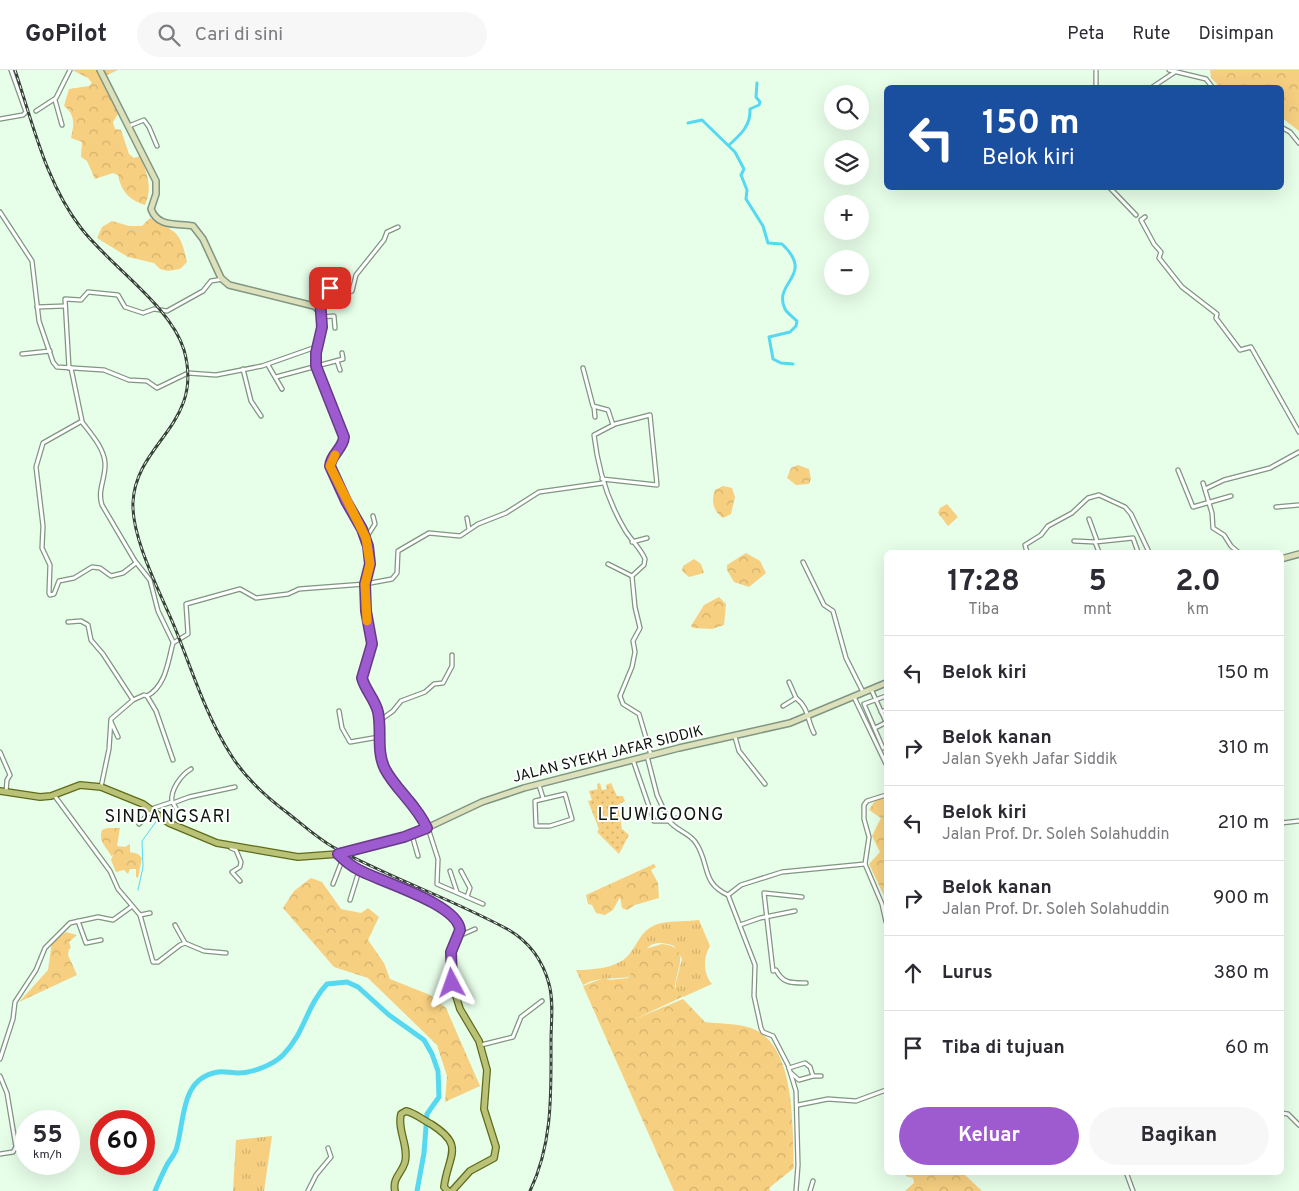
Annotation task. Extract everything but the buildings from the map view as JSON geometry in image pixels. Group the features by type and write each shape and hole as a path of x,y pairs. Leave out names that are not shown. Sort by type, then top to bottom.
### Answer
{"main road":[{"path":"3,792 38,796 53,795 80,785 102,784 154,809 161,818 216,843 298,857 338,854 359,870 444,909 459,923 459,936 450,956 452,983 460,1008 480,1045 488,1074 485,1112 495,1143 496,1154 490,1161 467,1174 452,1191"},
{"path":"395,1191 394,1182 405,1159 400,1128 401,1114 411,1112 441,1130 450,1139 453,1147 444,1187 448,1191"}],"street":[{"path":"0,119 23,115 26,112 11,70"},
{"path":"36,111 54,100 70,70"},
{"path":"100,70 156,181 156,194 150,209 153,214 164,223 193,226 203,239 223,279 232,287 314,306 321,314 334,316 335,328"},
{"path":"1096,70 1096,85"},
{"path":"1155,85 1173,71 1206,79 1211,85"},
{"path":"54,100 62,125"},
{"path":"128,126 144,120 157,146"},
{"path":"1284,129 1290,132 1299,143"},
{"path":"1112,190 1136,215"},
{"path":"0,212 32,261 39,321 54,364 70,368 104,370 129,380 147,381 157,388 188,373 216,375 268,365 316,347"},
{"path":"1145,216 1140,220 1152,242 1161,252 1159,258 1183,288 1217,314 1216,318 1240,350 1251,347 1299,432"},
{"path":"398,228 387,232 384,240 357,272 352,291 345,294 333,288 327,289 320,299 322,327 316,347 316,366 344,437 342,446 331,460 330,466 366,538 370,564 365,584 367,620 372,644 362,678 376,703 379,721 380,754 393,782 414,804 427,828 438,859 437,884 483,904"},
{"path":"102,784 109,749 111,721 115,714 133,700 144,694 147,696 155,691 166,672 173,642 158,611 150,580 136,563 102,505 100,496 105,466 104,457 82,422 70,368 66,298 80,300 88,292 106,292 118,295 124,307 143,314 154,309 167,311 203,291 211,281 223,279"},
{"path":"37,307 65,306"},
{"path":"22,354 50,351"},
{"path":"276,377 344,359 342,353"},
{"path":"337,361 340,370"},
{"path":"268,365 282,389"},
{"path":"583,368 595,417"},
{"path":"243,369 251,401 261,416"},
{"path":"594,407 609,411 613,425"},
{"path":"173,642 188,634 185,606 190,603 240,589 256,598 288,594 299,589 365,584 394,578 397,573 398,551 422,536 432,533 457,536 506,513 539,492 603,481 652,486 658,483 650,415 613,425 594,435 603,481 611,505 645,561 632,576 635,607 640,628 633,641 635,652 632,667 620,696 623,704 639,714 657,795 669,821 677,830 693,839 705,860 709,880 718,891 728,895 755,965 754,996 761,1028 763,1032 773,1036 789,1068 798,1106 796,1191"},
{"path":"82,422 43,443 36,461 43,526 42,548 50,565 49,592 51,596 54,594 59,581 74,578 89,567 99,567 111,576 124,573 136,563"},
{"path":"1205,489 1229,479 1270,468 1299,452"},
{"path":"1178,470 1194,507 1231,496"},
{"path":"1204,483 1214,529 1224,535 1235,550"},
{"path":"1026,550 1025,545 1041,535 1048,526 1072,513 1088,498 1099,495 1125,508 1131,514 1148,550"},
{"path":"1276,507 1299,505"},
{"path":"366,538 375,524 373,516"},
{"path":"467,518 469,529"},
{"path":"1089,519 1098,550"},
{"path":"632,542 647,538"},
{"path":"1074,542 1133,538 1137,550"},
{"path":"1284,558 1299,554"},
{"path":"803,562 824,605 833,611 846,658 863,692"},
{"path":"608,564 632,576"},
{"path":"68,622 80,621 88,625 91,640 103,654 133,700"},
{"path":"379,721 403,700 425,692 435,683 442,684 452,666 452,655"},
{"path":"789,682 796,698 805,706 814,733"},
{"name":"JALAN SYEKH JAFAR SIDDIK","path":"338,854 412,835 495,797 539,784 778,726 809,716 884,684"},
{"path":"871,688 874,700 884,719"},
{"path":"147,696 156,711 174,760"},
{"path":"854,696 884,758"},
{"path":"884,696 864,705 884,748"},
{"path":"783,706 796,698"},
{"path":"339,711 342,728 349,742 380,737"},
{"path":"111,721 118,736"},
{"path":"875,728 884,724"},
{"path":"734,737 739,751 764,784"},
{"path":"0,752 10,771 3,792"},
{"path":"634,760 653,820 657,822 677,818"},
{"path":"171,803 171,794 182,774 190,769"},
{"path":"539,784 543,798"},
{"path":"139,824 154,809 189,797 235,787"},
{"path":"565,794 572,819 550,826 536,826 534,803 543,798 565,794"},
{"path":"53,795 62,810 110,871 118,889 140,915 153,962 158,962 185,943"},
{"path":"884,796 867,801 864,805 864,820 869,837 865,864 880,898 884,914"},
{"path":"161,818 177,810 176,806 171,803"},
{"path":"1284,823 1299,821"},
{"path":"412,835 418,856"},
{"path":"216,843 236,850 241,865 232,872 240,881"},
{"path":"333,884 343,858"},
{"path":"728,895 741,884 782,872 865,864"},
{"path":"350,900 359,870"},
{"path":"450,871 457,893"},
{"path":"462,871 470,888 467,897"},
{"path":"802,897 764,893 773,971 776,970 780,979 788,982 806,983"},
{"path":"0,1059 13,1020 15,1002 36,970 39,958 45,948 67,925 98,917 113,920 132,906"},
{"path":"740,925 796,911"},
{"path":"140,915 150,913"},
{"path":"78,921 86,943 101,940"},
{"path":"175,925 185,943 204,951 226,953"},
{"path":"459,936 475,929"},
{"path":"480,1045 513,1037 520,1017 542,1002"},
{"path":"789,1068 805,1063 810,1067 813,1076"},
{"path":"791,1073 799,1080 821,1076"},
{"path":"0,1076 7,1093 16,1147 13,1152 0,1154"},
{"path":"798,1106 828,1099 856,1101 884,1091"},
{"path":"1284,1113 1288,1114 1299,1126"},
{"path":"308,1191 312,1182 331,1157 328,1148"},
{"path":"1127,1175 1133,1191"},
{"path":"311,1177 312,1182"},
{"path":"810,1191 813,1181"}],"green space":[{"path":"72,70 118,70 107,75 104,82 118,114 113,122 115,129 121,130 129,154 134,158 140,156 145,168 149,193 145,205 130,198 121,186 118,175 113,173 95,179 87,161 81,157 82,142 71,138 72,117 71,113 64,106 69,89 89,86 92,83 88,78"},
{"path":"1210,70 1299,70 1299,131 1284,119 1284,85 1218,85 1211,78"},
{"path":"150,218 172,230 179,238 187,262 180,269 168,271 160,269 154,263 128,257 97,238 102,227 112,221 129,226 142,226"},
{"path":"798,465 809,469 811,479 809,484 796,485 787,478 791,468"},
{"path":"723,486 732,488 735,497 731,514 723,518 715,509 713,498 715,490"},
{"path":"947,504 958,517 948,526 938,513 940,508"},
{"path":"746,553 760,561 766,573 749,587 734,582 727,570 727,565"},
{"path":"694,559 701,564 704,573 689,577 682,571 683,566"},
{"path":"719,597 726,604 724,625 712,629 693,628 691,626 704,605"},
{"path":"600,783 602,790 607,789 606,785 611,783 617,796 623,796 625,801 618,805 622,829 629,835 619,854 597,832 599,829 588,801 592,800 589,791 598,789 597,784"},
{"path":"884,796 884,896 869,864 880,852 872,836 881,818 869,810 874,802"},
{"path":"120,828 117,846 125,847 130,844 130,852 138,854 142,858 138,878 136,877 136,869 130,869 128,874 124,870 116,872 111,860 113,855 111,856 101,838 102,830"},
{"path":"654,864 656,867 651,870 658,883 659,898 635,905 627,910 622,908 620,897 613,910 605,915 596,913 592,905 588,904 586,895"},
{"path":"311,878 322,882 341,909 361,913 368,908 379,917 368,940 384,963 390,979 430,995 446,1008 480,1086 445,1102 447,1076 437,1045 368,978 334,967 283,908 294,891"},
{"path":"699,920 710,946 706,955 705,965 707,975 712,984 683,997 676,992 676,982 682,959 674,946 663,943 649,947 628,977 600,979 583,985 576,970 598,969 620,962 626,958 645,931 653,926 669,922"},
{"path":"66,932 77,935 69,942 71,948 68,955 77,975 19,1002 48,970 52,942"},
{"path":"662,944 677,949 680,954 675,987 682,997 635,1019 683,999 705,1022 734,1024 751,1028 766,1037 777,1051 789,1089 792,1111 794,1168 769,1188 770,1191 674,1191 583,986 604,978 610,980 628,978 645,949"},
{"path":"272,1136 264,1191 233,1191 236,1140"},
{"path":"965,1175 982,1191 905,1191 914,1183 913,1178 906,1176"}],"waterway":[{"path":"729,145 741,134 747,125 750,109 759,105 760,102 756,97 757,83"},
{"path":"688,123 702,120 735,152 744,169 741,175 747,190 746,199 763,226 768,243 782,244 791,255 795,264 794,272 784,292 783,300 786,311 797,321 796,326 790,332 769,337 773,359 781,363 793,364"},
{"path":"138,890 143,867 142,841 158,819"},
{"path":"155,1191 166,1166 176,1150 186,1103 196,1083 205,1076 218,1072 250,1072 274,1062 290,1047 314,1001 327,984 347,982 358,987 389,1015 424,1040 432,1054 438,1071 439,1097 427,1114 424,1153 417,1191"}],"railway":[{"path":"15,70 49,172 69,211 93,242 153,302 177,334 184,350 188,375 185,397 178,415 145,463 137,481 133,502 134,516 148,566 207,709 222,740 237,764 257,787 321,840 377,869 465,908 509,930 529,946 543,968 551,991 552,1005 549,1118 543,1155 530,1191"}],"slow traffic":[{"path":"335,455 330,461 330,466 346,501 354,512 368,546 370,564 365,584 367,621"}],"district":[{"name":"LEUWIGOONG","path":"661,815"},
{"name":"SINDANGSARI","path":"168,817"}],"route":[{"path":"330,288 327,289 320,299 322,327 316,347 316,366 344,437 342,446 331,460 330,466 346,501 354,512 368,546 370,564 365,584 366,611 372,644 362,678 363,683 374,699 379,715 380,754 383,764 393,782 419,812 427,828 384,843 338,854 359,870 444,909 459,923 459,936 450,956 452,983"}]}
